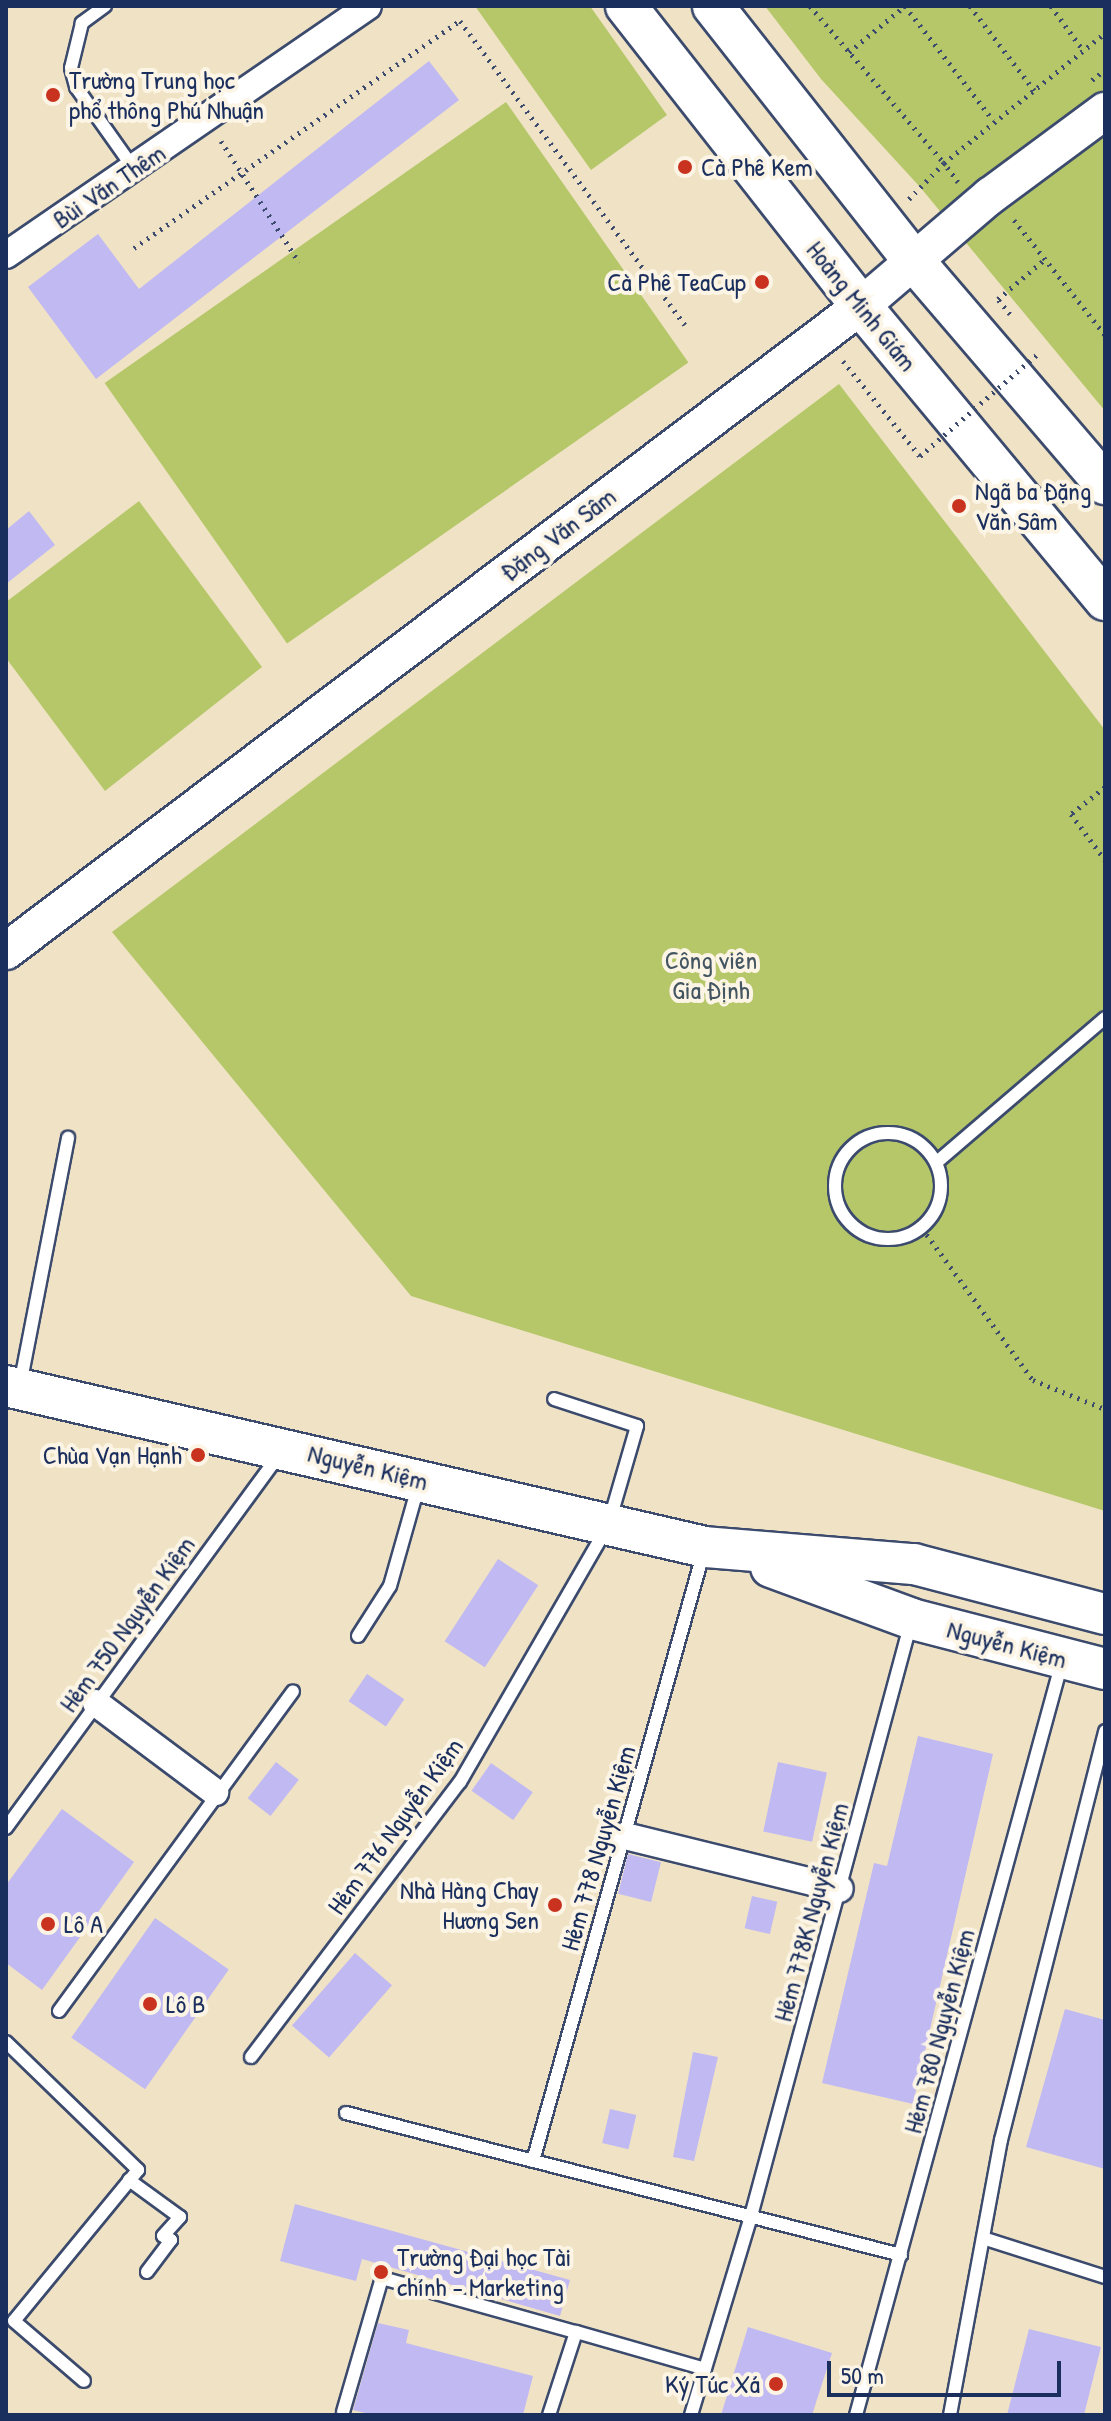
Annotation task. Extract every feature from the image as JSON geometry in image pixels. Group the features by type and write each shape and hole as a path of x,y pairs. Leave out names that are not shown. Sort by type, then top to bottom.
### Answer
{"main road":[{"name":"Hoàng Minh Giám","path":"626,6 861,306 1105,600"},
{"path":"713,6 913,260 1105,484"},
{"name":"Nguyễn Kiệm","path":"13,1387 285,1446 608,1526 718,1549 914,1564 1105,1614"},
{"path":"718,1549 910,1604 1105,1643"},
{"name":"Nguyễn Kiệm","path":"910,1604 1063,1659 1105,1669"}],"street":[{"name":"Bùi Văn Thêm","path":"6,255 207,121 368,6"},
{"name":"Đặng Văn Sâm","path":"6,951 822,336 913,260 1105,111"},
{"path":"96,1703 215,1792"},
{"path":"625,1836 840,1889"}],"lane":[{"path":"105,6 82,23 71,68 76,87 134,169"},
{"path":"937,1162 1105,1018"},
{"path":"884,1133 917,1141 937,1162 939,1203 922,1228 894,1240 864,1235 840,1210 836,1176 853,1147 884,1133"},
{"path":"13,1387 68,1138"},
{"name":"Hẻm 776 Nguyễn Kiệm","path":"251,2057 460,1782 608,1526 637,1426 554,1399"},
{"name":"Hẻm 750 Nguyễn Kiệm","path":"6,1828 285,1446"},
{"path":"358,1636 390,1586 420,1480"},
{"name":"Hẻm 778 Nguyễn Kiệm","path":"533,2161 625,1836 718,1549"},
{"name":"Hẻm 778K Nguyễn Kiệm","path":"691,2415 751,2216 840,1889 910,1604"},
{"name":"Hẻm 780 Nguyễn Kiệm","path":"856,2415 1063,1659"},
{"path":"59,2011 215,1792 293,1691"},
{"path":"950,2415 1001,2140 1105,1731"},
{"path":"6,2042 138,2170 10,2324 84,2381"},
{"path":"346,2113 901,2255"},
{"path":"129,2180 180,2217 163,2236 171,2240 147,2272"},
{"path":"983,2238 1105,2277"},
{"path":"343,2412 382,2278 705,2369"},
{"path":"549,2415 576,2332"}],"path":[{"path":"810,6 944,163"},
{"path":"849,52 905,6 993,120"},
{"path":"970,6 1034,90"},
{"path":"1051,6 1083,50"},
{"path":"134,248 460,21 685,325"},
{"path":"920,187 993,120 1105,33"},
{"path":"207,121 299,262"},
{"path":"1007,212 1105,335"},
{"path":"998,299 1045,259"},
{"path":"822,336 920,456 1039,353"},
{"path":"1105,787 1071,814 1105,860"},
{"path":"922,1228 1033,1380 1105,1409"}],"green space":[{"path":"475,6 590,6 667,115 591,170"},
{"path":"765,6 1105,6 1105,411 920,187 821,79"},
{"path":"506,102 688,362 287,644 105,383"},
{"name":"Công viên Gia Định","path":"839,384 1105,730 1105,1511 411,1296 112,932"},
{"path":"139,501 262,667 105,791 6,658 6,602"}],"building":[{"path":"429,61 459,100 96,379 28,287 98,234 139,289"},
{"path":"29,511 55,545 6,584 6,530"},
{"path":"498,1559 538,1585 485,1667 445,1641"},
{"path":"367,1674 404,1699 386,1727 349,1701"},
{"path":"918,1736 993,1754 913,2104 822,2083 874,1863 887,1866"},
{"path":"276,1762 299,1780 271,1816 248,1798"},
{"path":"778,1762 827,1772 812,1842 763,1831"},
{"path":"491,1763 533,1792 513,1820 471,1791"},
{"name":"Lô A","path":"62,1809 134,1862 42,1990 6,1963 6,1885"},
{"path":"628,1854 661,1862 651,1902 618,1894"},
{"path":"752,1896 777,1902 770,1934 745,1928"},
{"name":"Lô B","path":"155,1918 229,1970 145,2089 71,2038"},
{"path":"355,1953 392,1985 329,2058 292,2025"},
{"path":"1065,2009 1105,2020 1105,2169 1026,2147"},
{"path":"693,2052 718,2057 694,2161 673,2157"},
{"path":"610,2109 636,2115 628,2149 602,2143"},
{"path":"295,2204 570,2280 560,2316 362,2259 356,2281 280,2261"},
{"path":"378,2323 409,2330 406,2343 533,2376 523,2415 373,2415 353,2410"},
{"name":"Ký Túc Xá","path":"748,2327 832,2353 812,2415 721,2415"},
{"path":"1029,2329 1101,2347 1084,2415 1007,2415"}],"place":[{"name":"Trường Trung học phổ thông Phú Nhuận","path":"53,95"},
{"name":"Cà Phê Kem","path":"685,167"},
{"name":"Cà Phê TeaCup","path":"762,282"},
{"name":"Ngã ba Đặng Văn Sâm","path":"959,506"},
{"name":"Chùa Vạn Hạnh","path":"198,1455"},
{"name":"Nhà Hàng Chay Hương Sen","path":"555,1905"},
{"name":"Lô A","path":"48,1924"},
{"name":"Lô B","path":"150,2004"},
{"name":"Trường Đại học Tài chính - Marketing","path":"381,2272"},
{"name":"Ký Túc Xá","path":"776,2384"}]}
